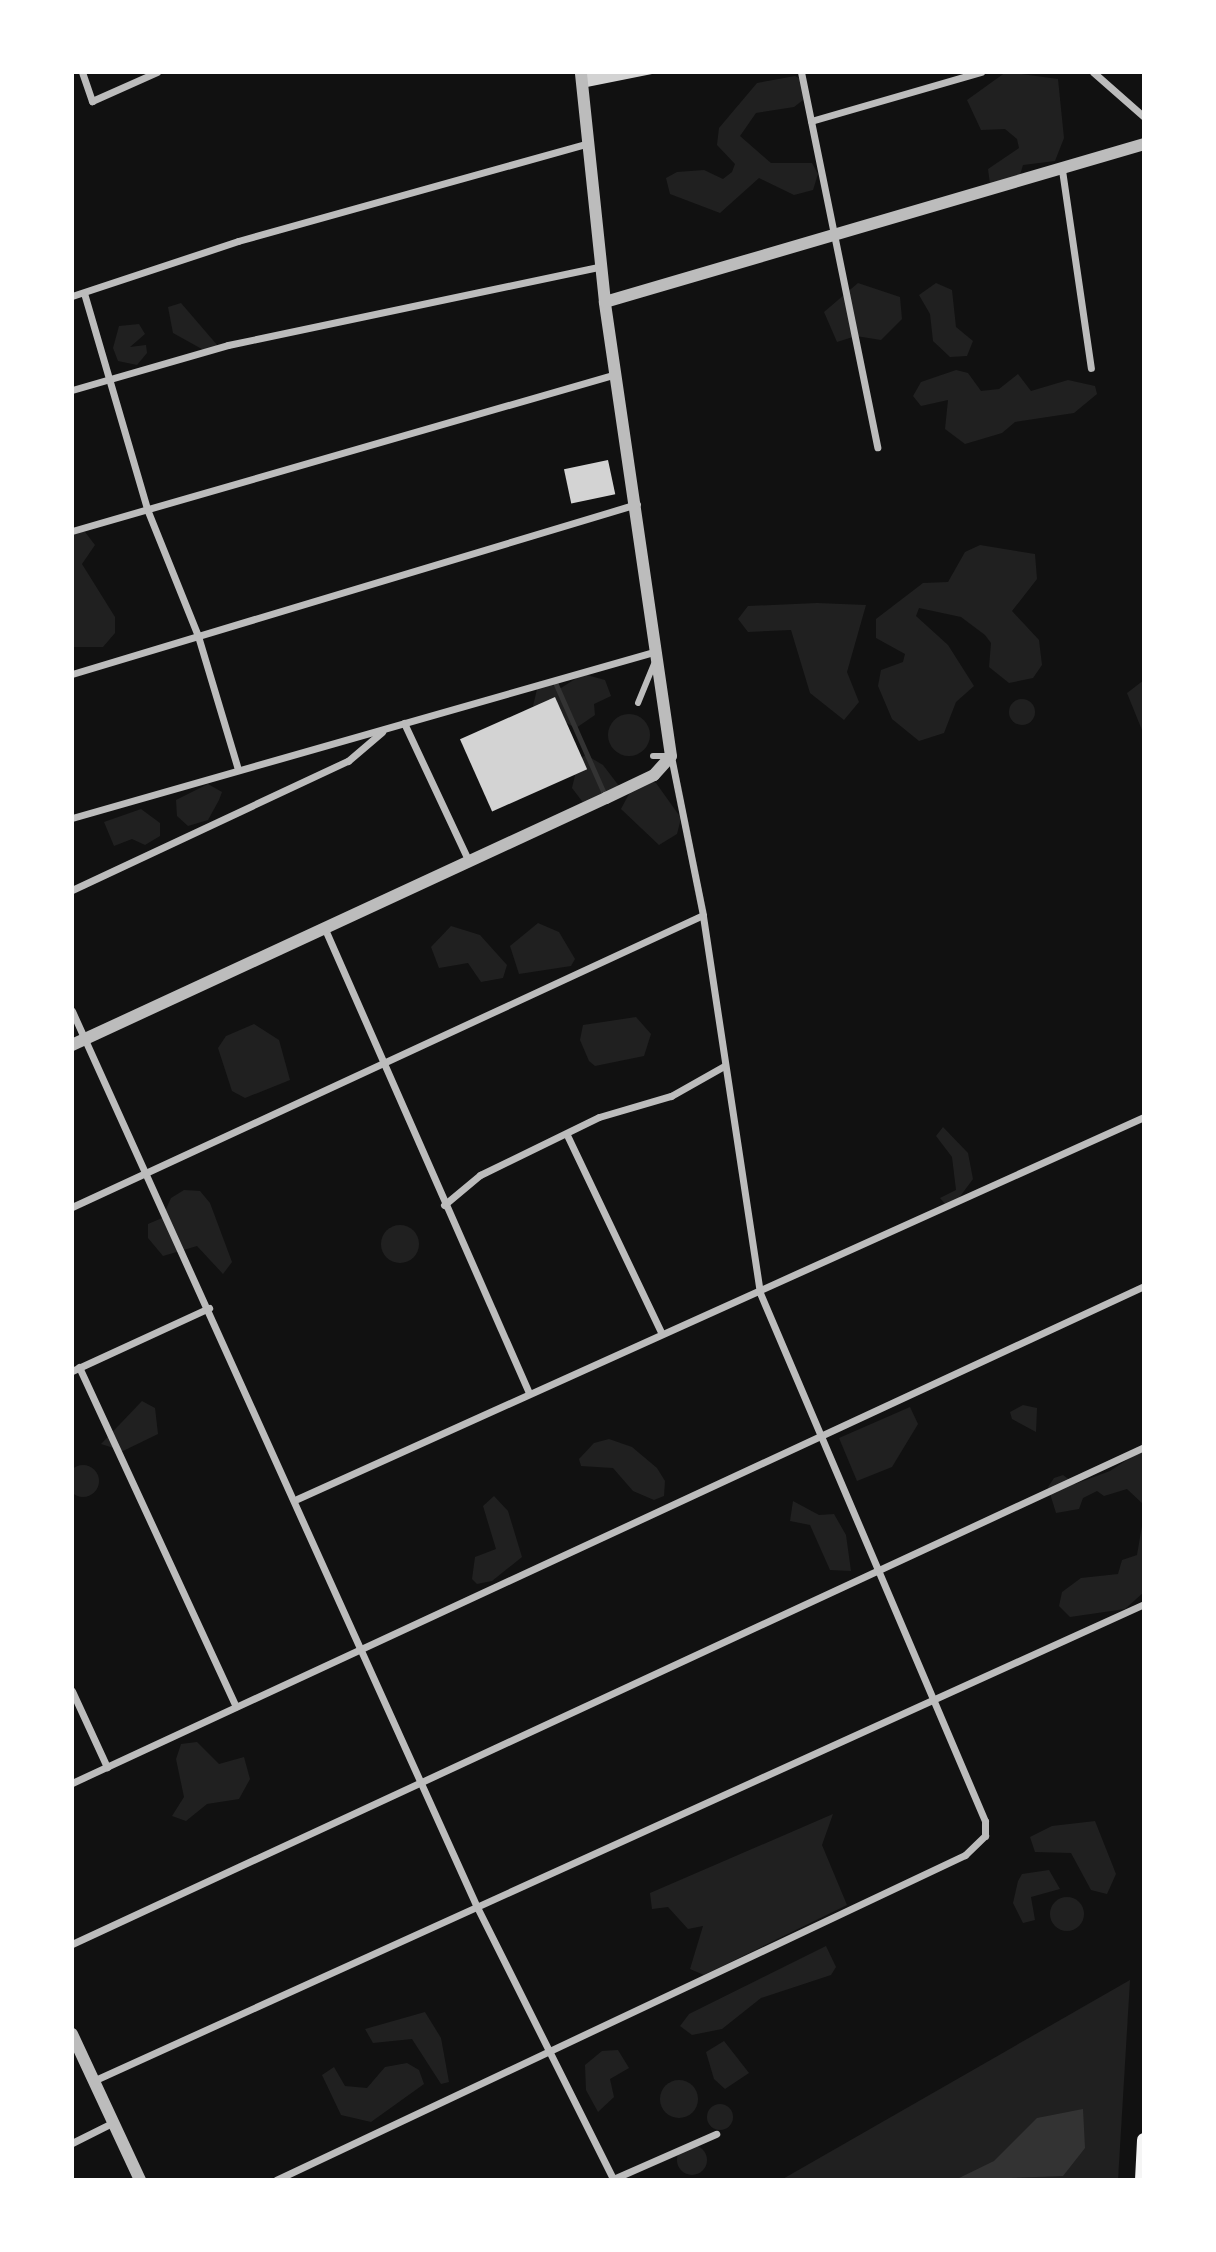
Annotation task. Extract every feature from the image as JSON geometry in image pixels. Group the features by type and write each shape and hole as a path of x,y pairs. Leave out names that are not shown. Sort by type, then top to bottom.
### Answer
{"main road":[{"path":"1142,2180 1144,2140"}],"street":[{"path":"82,72 92,101 157,72"},
{"path":"276,2180 551,2053 965,1855 985,1836 985,1821 818,1439 760,1293 723,1066 703,915 671,756 661,649 605,302 581,72"},
{"path":"802,72 832,239 877,447"},
{"path":"811,121 981,72"},
{"path":"1093,72 1144,117"},
{"path":"72,296 238,242 590,143"},
{"path":"605,302 832,239 1144,144"},
{"path":"1062,170 1091,368"},
{"path":"72,390 255,338 603,265"},
{"path":"84,293 147,509 198,636 238,769"},
{"path":"72,531 616,374"},
{"path":"72,674 637,504"},
{"path":"638,703 661,649"},
{"path":"72,818 661,649"},
{"path":"404,723 469,862"},
{"path":"72,890 348,761 385,729"},
{"path":"653,756 671,756"},
{"path":"72,1045 654,775 671,756"},
{"path":"72,1207 380,1061 703,915"},
{"path":"324,927 380,1061 529,1393"},
{"path":"72,1011 297,1499 477,1907 612,2180 716,2134"},
{"path":"444,1205 480,1175 567,1135 599,1117 671,1096 723,1066"},
{"path":"297,1499 661,1332 760,1293 1144,1116"},
{"path":"567,1135 661,1332"},
{"path":"72,1783 1144,1286"},
{"path":"209,1308 75,1369 236,1707"},
{"path":"72,1944 877,1574 1144,1447"},
{"path":"92,2081 1144,1604"},
{"path":"72,1690 107,1767"},
{"path":"72,2035 140,2180"},
{"path":"72,2143 112,2123"}],"shaded area":[{"path":"1006,72 1058,79 1064,138 1055,161 1023,165 1018,182 990,184 988,169 1019,148 1017,139 1005,129 981,130 967,100"},
{"path":"795,76 806,82 807,97 794,107 756,113 740,136 771,163 812,163 818,174 813,190 794,195 759,178 720,213 670,194 666,178 677,172 704,170 723,179 732,172 735,164 717,145 719,128 757,83"},
{"path":"858,283 900,297 902,319 881,340 856,336 837,342 824,312"},
{"path":"936,283 952,290 956,327 973,341 967,356 950,357 933,341 930,314 919,295"},
{"path":"181,303 218,346 209,353 173,333 168,307"},
{"path":"139,324 145,334 130,347 146,345 147,353 137,365 118,361 113,348 119,326"},
{"path":"956,370 968,373 981,391 999,389 1018,374 1031,391 1068,380 1095,386 1097,394 1074,413 1015,422 1002,433 965,444 945,429 948,400 921,406 913,396 921,382"},
{"path":"72,532 85,532 95,545 82,564 115,617 115,633 103,647 72,647"},
{"path":"980,545 1035,554 1037,579 1012,611 1039,640 1042,665 1033,678 1009,683 989,667 991,643 985,635 961,617 919,608 916,616 948,645 974,686 956,702 944,733 919,741 892,719 878,686 881,670 903,662 905,654 876,638 876,619 923,583 948,582 965,552"},
{"path":"817,603 866,605 847,672 859,702 844,720 810,693 791,630 748,632 738,619 748,606"},
{"path":"583,674 605,680 611,696 594,704 595,715 576,728 533,706 539,681 561,688"},
{"path":"1144,680 1144,735 1127,693"},
{"path":"1022,699 1031,703 1035,712 1031,721 1022,725 1013,721 1009,712 1013,703"},
{"path":"629,714 644,720 650,735 644,750 629,756 614,750 608,735 614,720"},
{"path":"586,755 603,765 619,786 585,805 572,788 579,759"},
{"path":"639,775 656,783 681,818 677,834 659,845 621,809"},
{"path":"208,784 222,792 219,800 208,820 188,826 177,816 176,800"},
{"path":"141,809 160,823 160,836 145,845 132,839 114,846 104,822"},
{"path":"538,923 559,932 575,959 571,966 519,974 510,946"},
{"path":"451,926 480,935 507,965 503,978 481,982 468,963 439,968 431,947"},
{"path":"636,1017 651,1034 644,1056 595,1066 589,1061 580,1040 583,1025"},
{"path":"254,1024 279,1040 290,1080 245,1098 232,1091 218,1048 226,1036"},
{"path":"943,1127 968,1153 973,1179 950,1210 940,1198 956,1190 952,1157 936,1136"},
{"path":"184,1190 200,1191 210,1203 232,1262 223,1274 197,1246 163,1256 148,1238 148,1224 162,1218 171,1198"},
{"path":"400,1225 413,1231 419,1244 413,1257 400,1263 387,1257 381,1244 387,1231"},
{"path":"142,1401 155,1408 158,1434 123,1451 101,1444"},
{"path":"1023,1405 1037,1408 1036,1432 1012,1419 1010,1412"},
{"path":"910,1407 918,1424 892,1467 857,1481 839,1438"},
{"path":"1144,1433 1144,1505 1127,1489 1104,1496 1097,1491 1083,1498 1079,1509 1056,1513 1048,1487 1054,1478 1063,1475 1075,1484 1110,1471 1139,1452"},
{"path":"609,1439 632,1447 657,1468 665,1481 664,1496 654,1500 633,1491 613,1468 581,1466 579,1459 594,1443"},
{"path":"83,1465 94,1470 99,1481 94,1492 83,1497 72,1492 67,1481 72,1470"},
{"path":"494,1496 508,1511 522,1557 492,1581 477,1584 472,1579 475,1557 496,1549 483,1506"},
{"path":"793,1501 819,1515 834,1514 846,1535 851,1571 830,1570 810,1525 790,1521"},
{"path":"1144,1514 1144,1592 1125,1609 1070,1617 1059,1606 1062,1592 1081,1578 1118,1574 1122,1560 1137,1555"},
{"path":"197,1742 219,1764 244,1757 250,1779 239,1799 207,1804 186,1821 172,1816 184,1797 176,1759 181,1744"},
{"path":"833,1814 822,1845 847,1905 704,1975 690,1969 703,1926 688,1929 668,1907 652,1909 650,1893"},
{"path":"1095,1821 1116,1874 1107,1894 1091,1890 1071,1853 1035,1852 1030,1837 1052,1826"},
{"path":"1049,1870 1060,1889 1031,1897 1035,1920 1023,1923 1013,1903 1018,1881 1022,1874"},
{"path":"1067,1897 1079,1902 1084,1914 1079,1926 1067,1931 1055,1926 1050,1914 1055,1902"},
{"path":"826,1946 836,1967 831,1975 761,1998 722,2029 692,2035 680,2026 689,2014"},
{"path":"1130,1980 1118,2180 781,2180"},
{"path":"425,2012 441,2038 449,2082 441,2084 412,2039 373,2043 365,2029"},
{"path":"724,2041 749,2073 725,2089 714,2079 706,2052"},
{"path":"618,2050 629,2068 610,2079 614,2097 598,2112 586,2090 585,2065 602,2051"},
{"path":"407,2063 419,2070 424,2084 371,2122 341,2115 322,2075 334,2067 345,2086 367,2088 385,2067"},
{"path":"679,2080 692,2086 698,2099 692,2112 679,2118 666,2112 660,2099 666,2086"},
{"path":"720,2104 729,2108 733,2117 729,2126 720,2130 711,2126 707,2117 711,2108"},
{"path":"1083,2109 1085,2148 1063,2176 955,2180 994,2161 1037,2118"},
{"path":"692,2145 698,2146 706,2154 706,2166 698,2174 692,2175 686,2174 678,2166 677,2160 678,2154 686,2146"}],"building":[{"path":"584,72 657,72 657,73 587,87"},
{"path":"608,460 615,494 571,504 564,469"},
{"path":"555,697 587,769 492,811 460,739"}],"waterway":[{"path":"554,680 606,798"}]}
